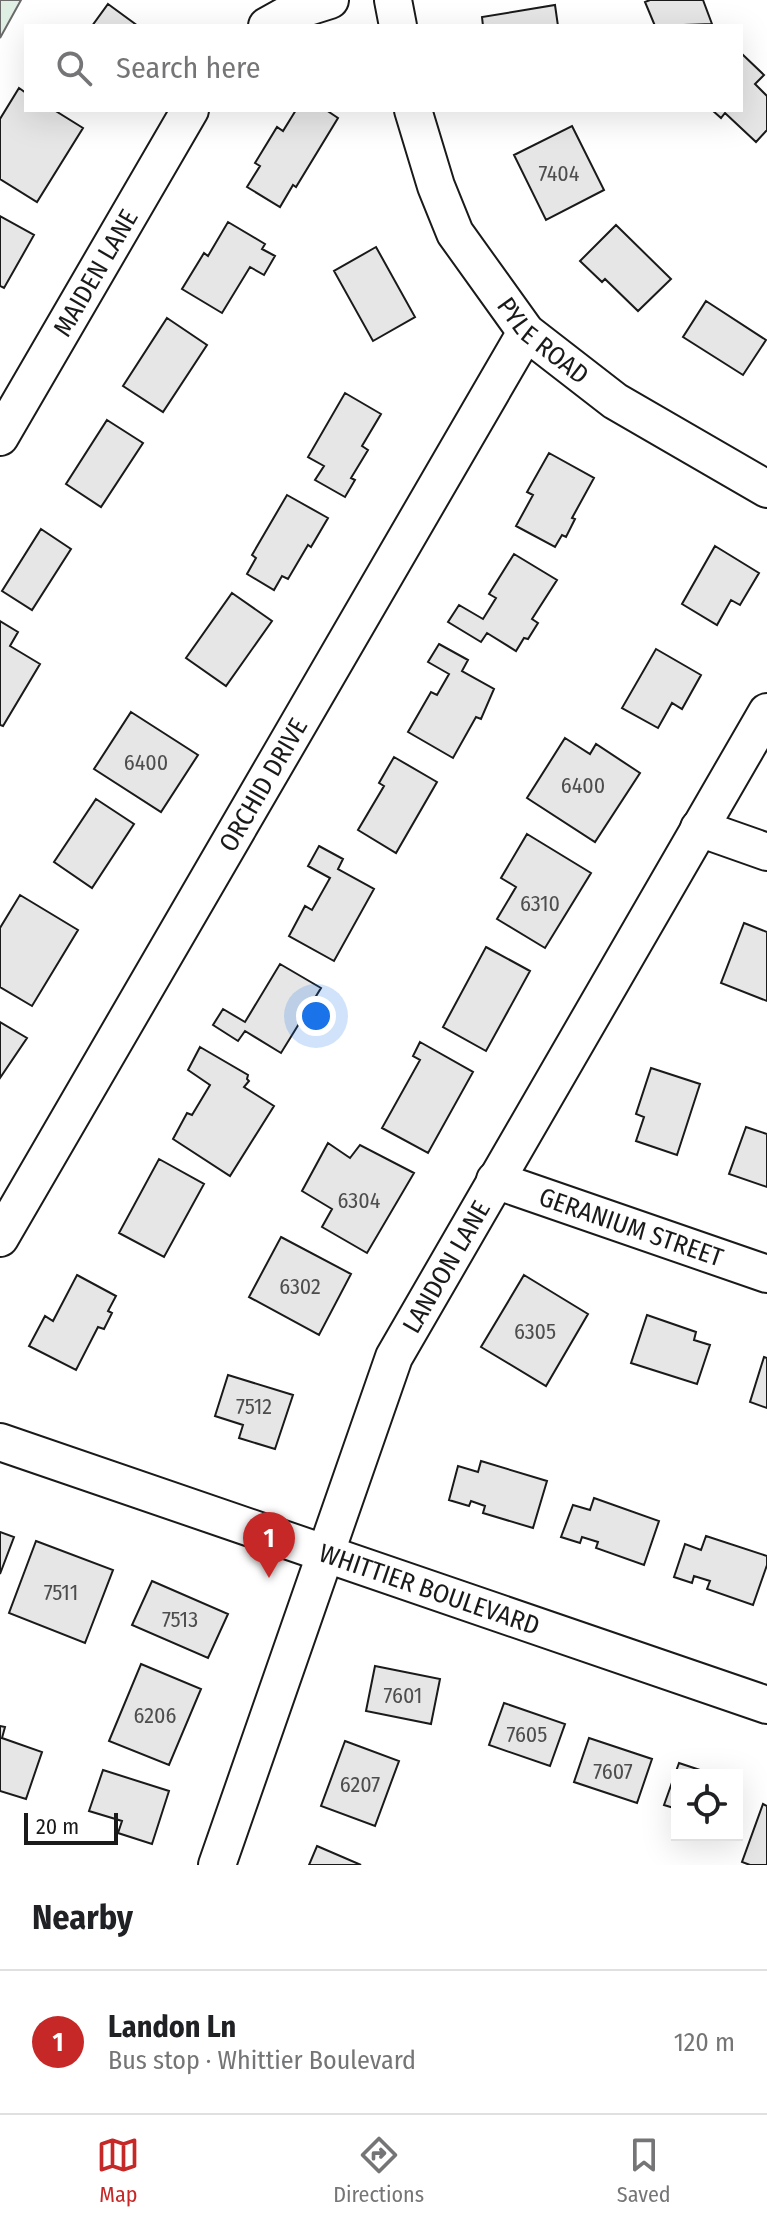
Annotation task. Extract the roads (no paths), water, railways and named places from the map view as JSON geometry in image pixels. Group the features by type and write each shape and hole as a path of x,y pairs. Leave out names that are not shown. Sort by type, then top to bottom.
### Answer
{"street":[{"path":"271,24 292,12 330,0"},
{"path":"393,0 398,24"},
{"name":"MAIDEN LANE","path":"0,437 189,112"},
{"name":"PYLE ROAD","path":"414,112 436,186 455,233 526,332 615,401 767,489"},
{"name":"ORCHID DRIVE","path":"0,1238 526,332"},
{"name":"LANDON LANE","path":"217,1865 394,1357 767,712"},
{"path":"699,828 767,852"},
{"name":"GERANIUM STREET","path":"495,1180 767,1274"},
{"name":"WHITTIER BOULEVARD","path":"0,1442 767,1705"}],"place":[{"name":"Landon Ln","path":"269,1578"}]}
